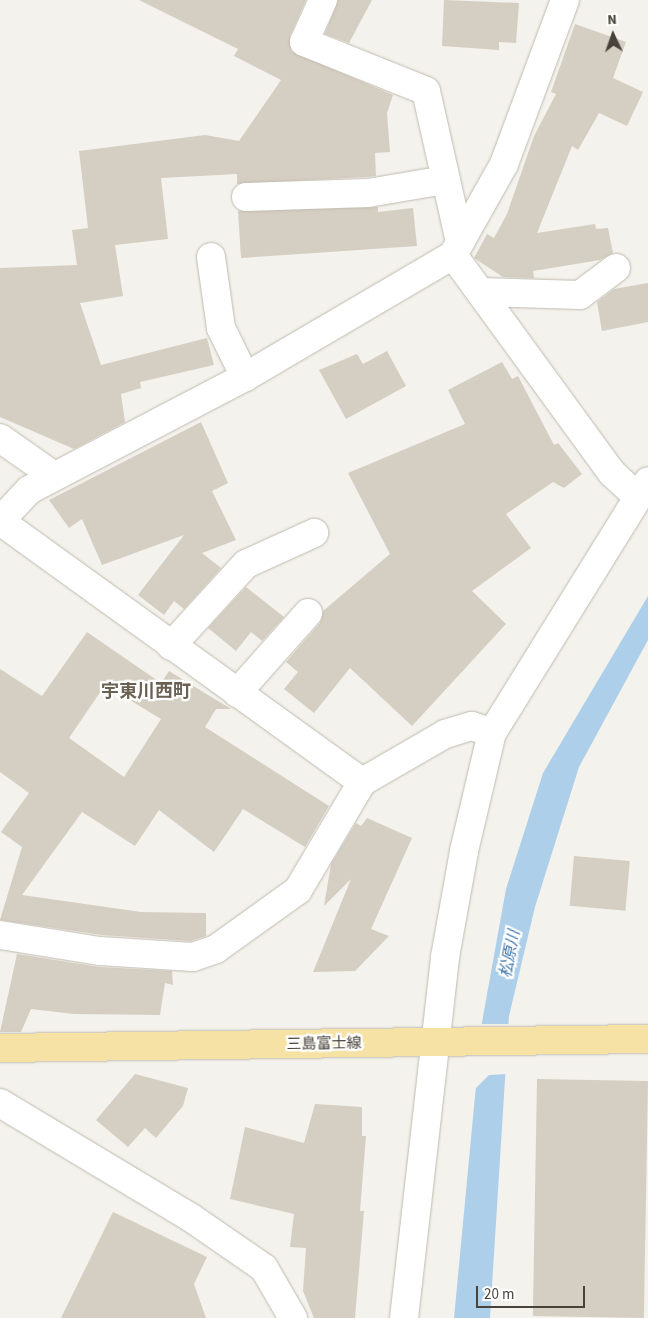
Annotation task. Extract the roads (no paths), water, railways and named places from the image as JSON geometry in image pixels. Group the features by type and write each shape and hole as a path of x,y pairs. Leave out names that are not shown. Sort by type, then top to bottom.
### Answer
{"main road":[{"name":"三島富士線","path":"0,1048 648,1039"}],"street":[{"path":"323,0 304,42 426,91 445,180 456,248 480,292 612,473 643,489 492,733 464,851 434,1042 404,1318"},
{"path":"362,782 0,521 29,490 245,377 456,248 504,164 565,0"},
{"path":"246,197 368,193 445,180"},
{"path":"211,257 221,328 245,377"},
{"path":"480,292 580,295 616,268"},
{"path":"0,438 54,476"},
{"path":"171,646 246,564 314,534"},
{"path":"237,693 308,613"},
{"path":"0,935 100,951 183,956 216,949 298,890 362,782 445,734 472,726 492,733"},
{"path":"0,1103 190,1217 264,1268 293,1318"}],"water":[{"name":"松原川","path":"648,596 648,640 579,767 535,907 509,1016 490,1318 454,1318 482,1022 506,889 543,773"}],"district":[{"name":"宇東川西町","path":"146,692"}]}
